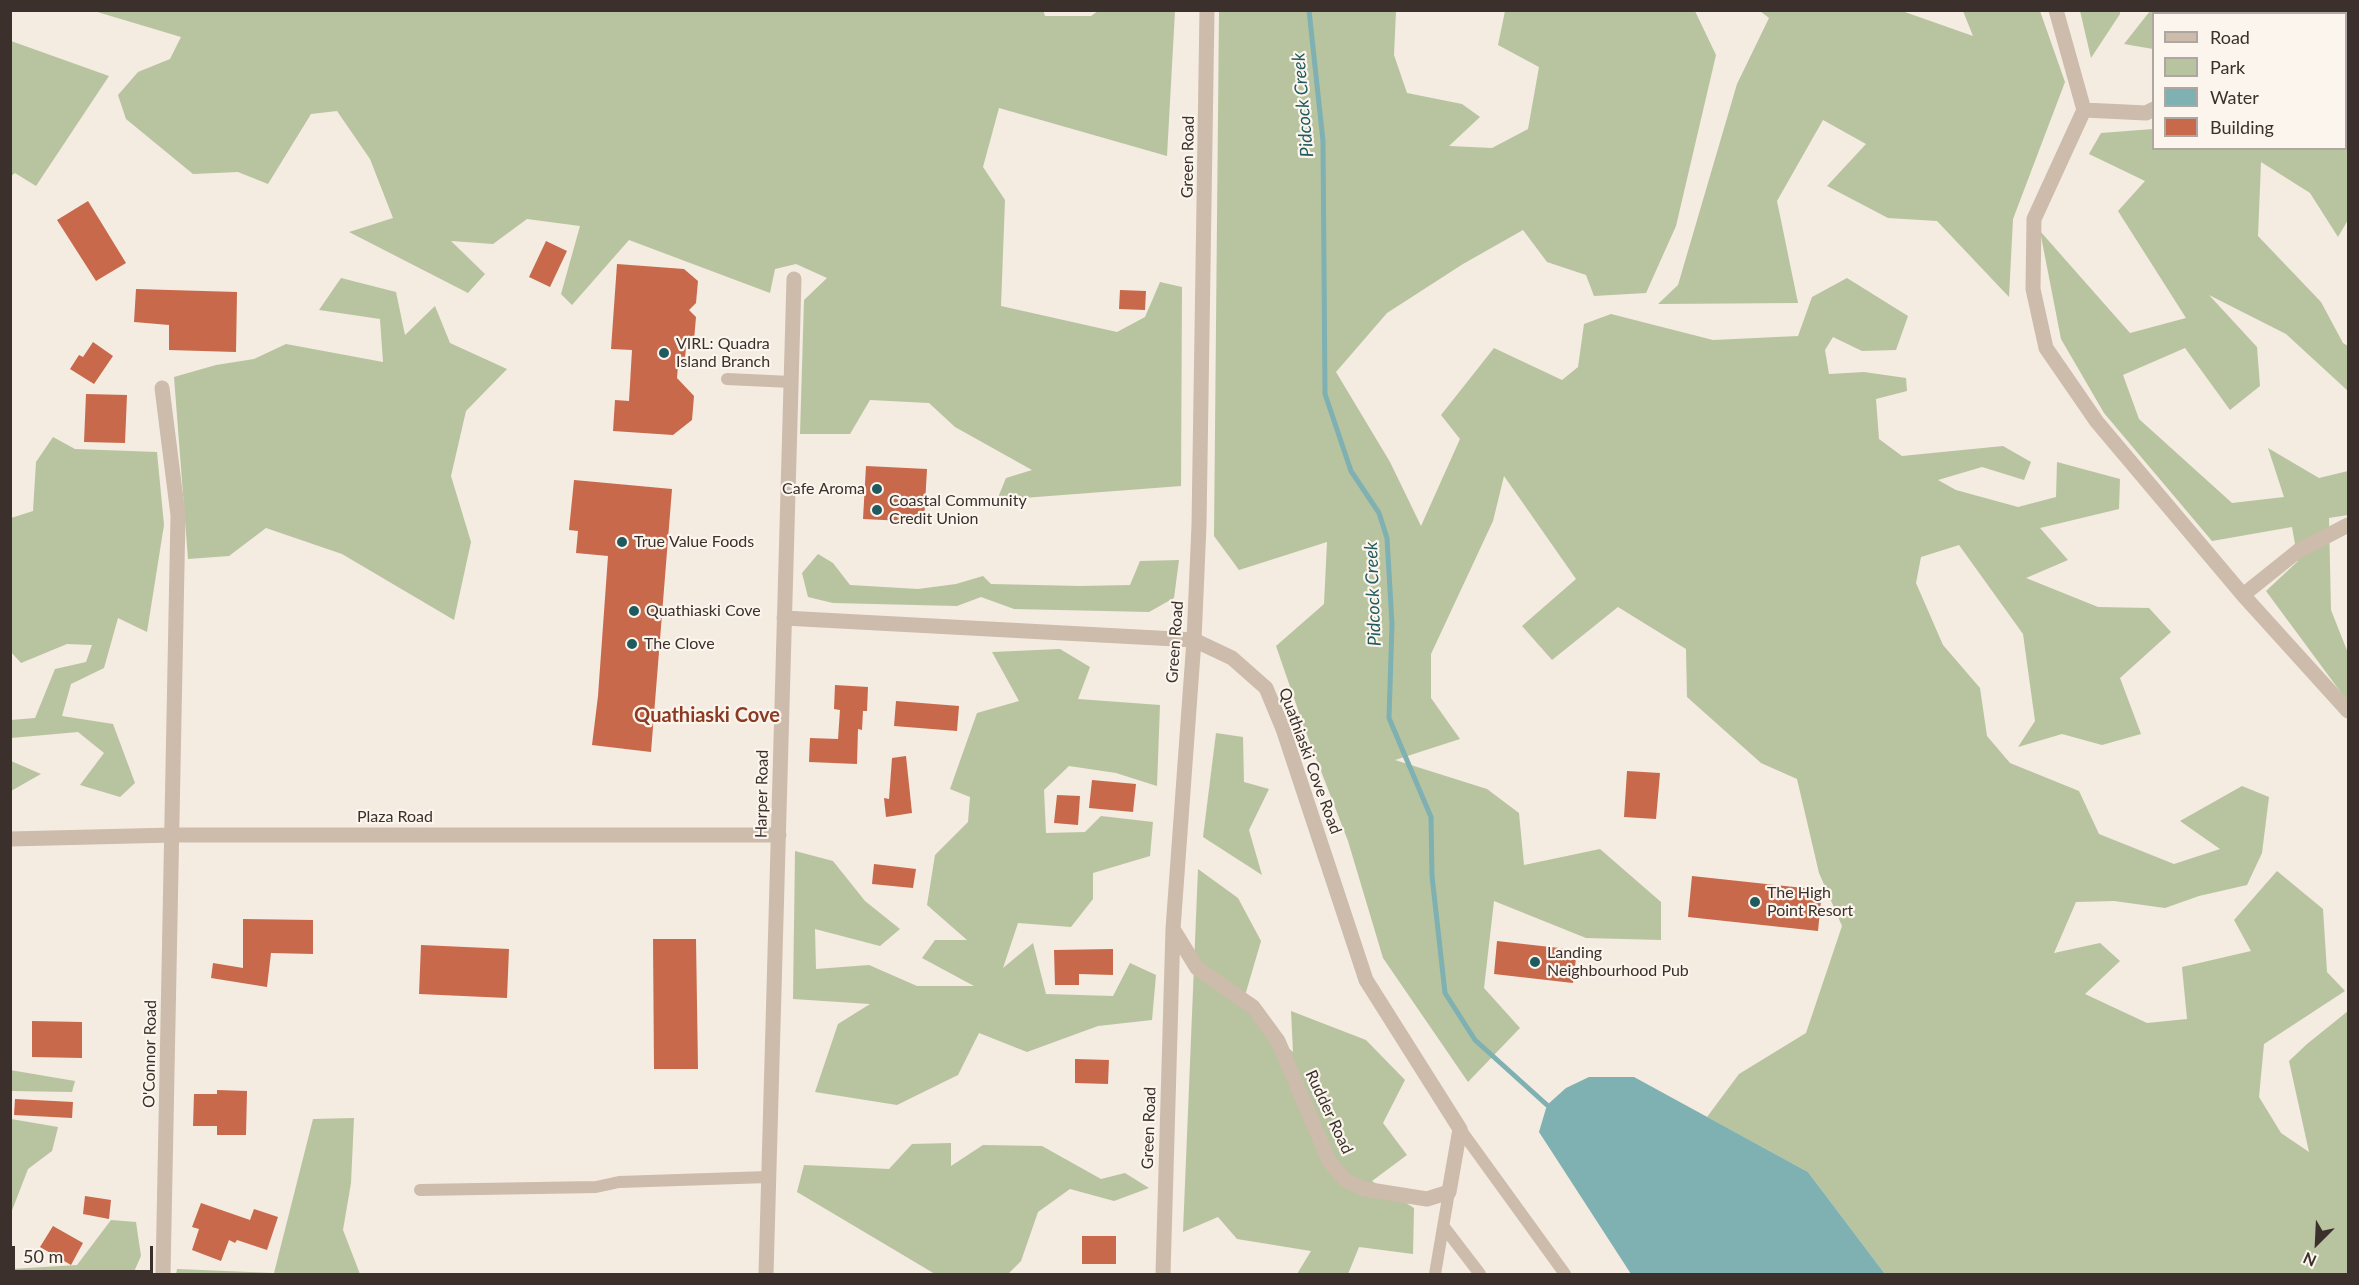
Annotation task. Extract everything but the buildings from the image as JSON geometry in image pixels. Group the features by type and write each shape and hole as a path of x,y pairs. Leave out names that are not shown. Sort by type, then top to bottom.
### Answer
{"street":[{"name":"Green Road","path":"1163,1275 1173,929 1194,640 1199,525 1207,10"},
{"path":"2056,10 2084,110 2034,219 2033,289 2046,348 2097,422 2242,595 2349,711"},
{"path":"2084,110 2146,113 2152,110"},
{"name":"Harper Road","path":"766,1275 794,279"},
{"name":"O'Connor Road","path":"162,388 178,514 163,1275"},
{"path":"2242,595 2298,551 2349,525"},
{"name":"Quathiaski Cove Road","path":"784,618 1194,640 1232,658 1266,688 1283,729 1366,980 1460,1129"},
{"name":"Plaza Road","path":"10,839 172,834 779,836"},
{"name":"Rudder Road","path":"1173,929 1197,968 1253,1007 1278,1041 1329,1161 1346,1180 1364,1189 1427,1199 1449,1192"},
{"path":"1449,1192 1460,1129"}],"lane":[{"path":"727,379 791,382"},
{"path":"1460,1129 1565,1275"},
{"path":"420,1190 596,1186 619,1182 768,1177"},
{"path":"1435,1275 1449,1192"},
{"path":"1443,1227 1480,1275"}],"green space":[{"path":"1043,10 1045,16 1091,16 1098,11 1175,11 1167,156 999,108 983,167 1005,200 1001,306 1117,332 1145,317 1160,282 1182,287 1181,486 997,500 1006,478 1032,470 955,427 929,403 870,400 850,434 800,434 804,300 827,278 796,264 775,269 770,293 629,240 572,305 561,294 580,226 527,219 493,244 451,241 485,274 468,293 349,232 393,218 370,159 337,111 311,114 268,184 238,172 193,174 126,119 118,95 138,72 170,59 181,37 94,11"},
{"path":"1219,11 1396,11 1394,55 1407,93 1462,104 1480,117 1449,146 1492,148 1528,129 1539,67 1498,45 1505,11 1695,11 1716,55 1676,226 1646,293 1594,296 1586,275 1547,262 1523,230 1463,264 1387,313 1336,372 1390,462 1421,526 1460,439 1441,415 1494,348 1562,380 1578,367 1584,324 1611,314 1713,340 1798,336 1812,297 1847,278 1908,316 1896,350 1862,351 1833,337 1825,350 1829,374 1864,372 1906,378 1907,391 1876,399 1879,439 1902,456 2003,446 2031,462 2024,480 1982,467 1938,480 1956,490 2018,507 2056,497 2057,462 2120,479 2119,509 2040,528 2068,560 2026,578 2098,607 2149,608 2171,632 2120,678 2141,734 2102,745 2062,734 2018,747 2035,721 2023,634 1959,545 1921,557 1916,583 1943,645 1980,688 1987,736 2010,763 2079,791 2099,834 2174,864 2220,849 2180,821 2242,786 2269,797 2262,853 2247,885 2199,896 2165,908 2114,901 2076,902 2054,953 2100,943 2120,961 2085,994 2147,1023 2187,1019 2182,967 2251,951 2234,920 2277,871 2323,909 2327,972 2345,991 2264,1044 2259,1097 2281,1133 2309,1152 2289,1061 2348,1011 2348,1274 1885,1274 1808,1172 1707,1117 1739,1074 1806,1033 1842,926 1819,873 1797,779 1761,763 1687,697 1686,649 1618,607 1552,660 1522,626 1576,579 1504,476 1493,521 1431,654 1431,698 1460,739 1395,760 1487,789 1519,813 1524,865 1600,849 1661,902 1661,940 1586,938 1494,901 1484,988 1520,1028 1468,1082 1383,958 1348,841 1276,646 1324,604 1327,542 1239,570 1214,536"},
{"path":"1760,11 1902,11 1973,36 1963,11 2040,11 2065,82 2013,219 2009,297 1937,221 1888,218 1827,186 1866,144 1823,120 1777,201 1798,303 1658,304 1678,285 1737,84 1769,18"},
{"path":"2080,11 2120,11 2091,58"},
{"path":"2150,11 2348,11 2348,74 2347,12 2152,12 2152,49 2124,44"},
{"path":"11,41 109,76 36,186 15,173 11,176"},
{"path":"2348,108 2348,220 2338,237 2310,193 2261,162 2258,236 2321,302 2343,343 2348,346 2348,391 2286,334 2209,295 2257,347 2260,386 2230,410 2185,348 2123,375 2139,419 2232,503 2284,497 2268,448 2319,478 2348,471 2348,515 2329,518 2331,610 2348,653 2348,702 2266,591 2298,561 2292,527 2212,541 2104,413 2061,339 2040,231 2130,333 2186,318 2118,211 2145,181 2089,154 2101,133 2152,129 2152,150 2347,150"},
{"path":"341,278 396,292 405,335 435,306 450,343 507,369 466,411 451,476 471,542 454,620 342,554 266,528 229,556 188,559 174,377 216,365 254,359 286,344 383,362 380,319 319,310"},
{"path":"53,437 75,449 157,452 164,525 147,632 118,618 104,668 71,684 62,716 113,724 135,783 120,797 80,785 104,753 78,732 11,738 11,720 35,718 55,669 86,662 92,645 67,644 21,663 11,652 11,518 33,511 36,462"},
{"path":"818,554 833,563 850,585 918,589 956,584 983,576 991,584 1130,585 1140,561 1179,560 1174,598 1149,612 1014,609 981,597 957,606 833,603 808,597 802,573"},
{"path":"1060,649 1090,667 1078,699 1160,705 1157,786 1116,773 1069,766 1044,790 1046,833 1085,832 1101,816 1153,822 1150,856 1093,873 1093,899 1071,927 1018,923 1003,968 1033,943 1046,994 1113,996 1130,963 1156,975 1152,1020 1098,1026 1027,1052 979,1033 958,1075 897,1105 815,1092 838,1024 870,1004 793,999 795,851 833,861 865,901 900,929 880,946 815,929 816,969 869,965 917,986 974,986 922,958 935,940 967,940 927,905 935,855 968,822 970,797 950,789 977,713 1019,701 992,652"},
{"path":"1216,733 1243,737 1244,782 1269,789 1249,830 1262,875 1203,837"},
{"path":"11,761 41,774 11,791"},
{"path":"1198,869 1238,898 1261,941 1242,1006 1293,1052 1291,1011 1366,1040 1405,1080 1383,1123 1407,1155 1372,1181 1414,1208 1413,1254 1359,1247 1348,1274 1297,1274 1311,1251 1237,1239 1218,1217 1183,1232"},
{"path":"10,1070 75,1081 72,1092 11,1091"},
{"path":"354,1118 351,1183 343,1230 360,1274 176,1274 177,1269 274,1273 313,1119"},
{"path":"11,1119 58,1127 52,1151 28,1169 11,1213"},
{"path":"951,1143 951,1166 983,1145 1042,1146 1101,1179 1125,1173 1149,1188 1114,1201 1070,1189 1038,1212 1021,1261 1008,1274 935,1274 797,1192 804,1165 889,1169 912,1144"},
{"path":"111,1220 136,1222 141,1256 133,1274 11,1274 11,1269 77,1265"}],"water":[{"path":"1589,1077 1634,1077 1808,1172 1885,1274 1631,1274 1539,1132 1547,1105 1566,1088"}],"waterway":[{"name":"Pidcock Creek","path":"1309,10 1323,141 1325,394 1351,471 1379,513 1387,538 1392,624 1389,718 1431,817 1432,876 1445,993 1475,1040 1547,1105"}],"place":[{"name":"VIRL: Quadra Island Branch","path":"664,353"},
{"name":"Cafe Aroma","path":"877,489"},
{"name":"Coastal Community Credit Union","path":"877,510"},
{"name":"True Value Foods","path":"622,542"},
{"name":"Quathiaski Cove","path":"634,611"},
{"name":"The Clove","path":"632,644"},
{"name":"The High Point Resort","path":"1755,902"},
{"name":"Landing Neighbourhood Pub","path":"1535,962"}],"district":[{"name":"Quathiaski Cove","path":"707,716"}]}
